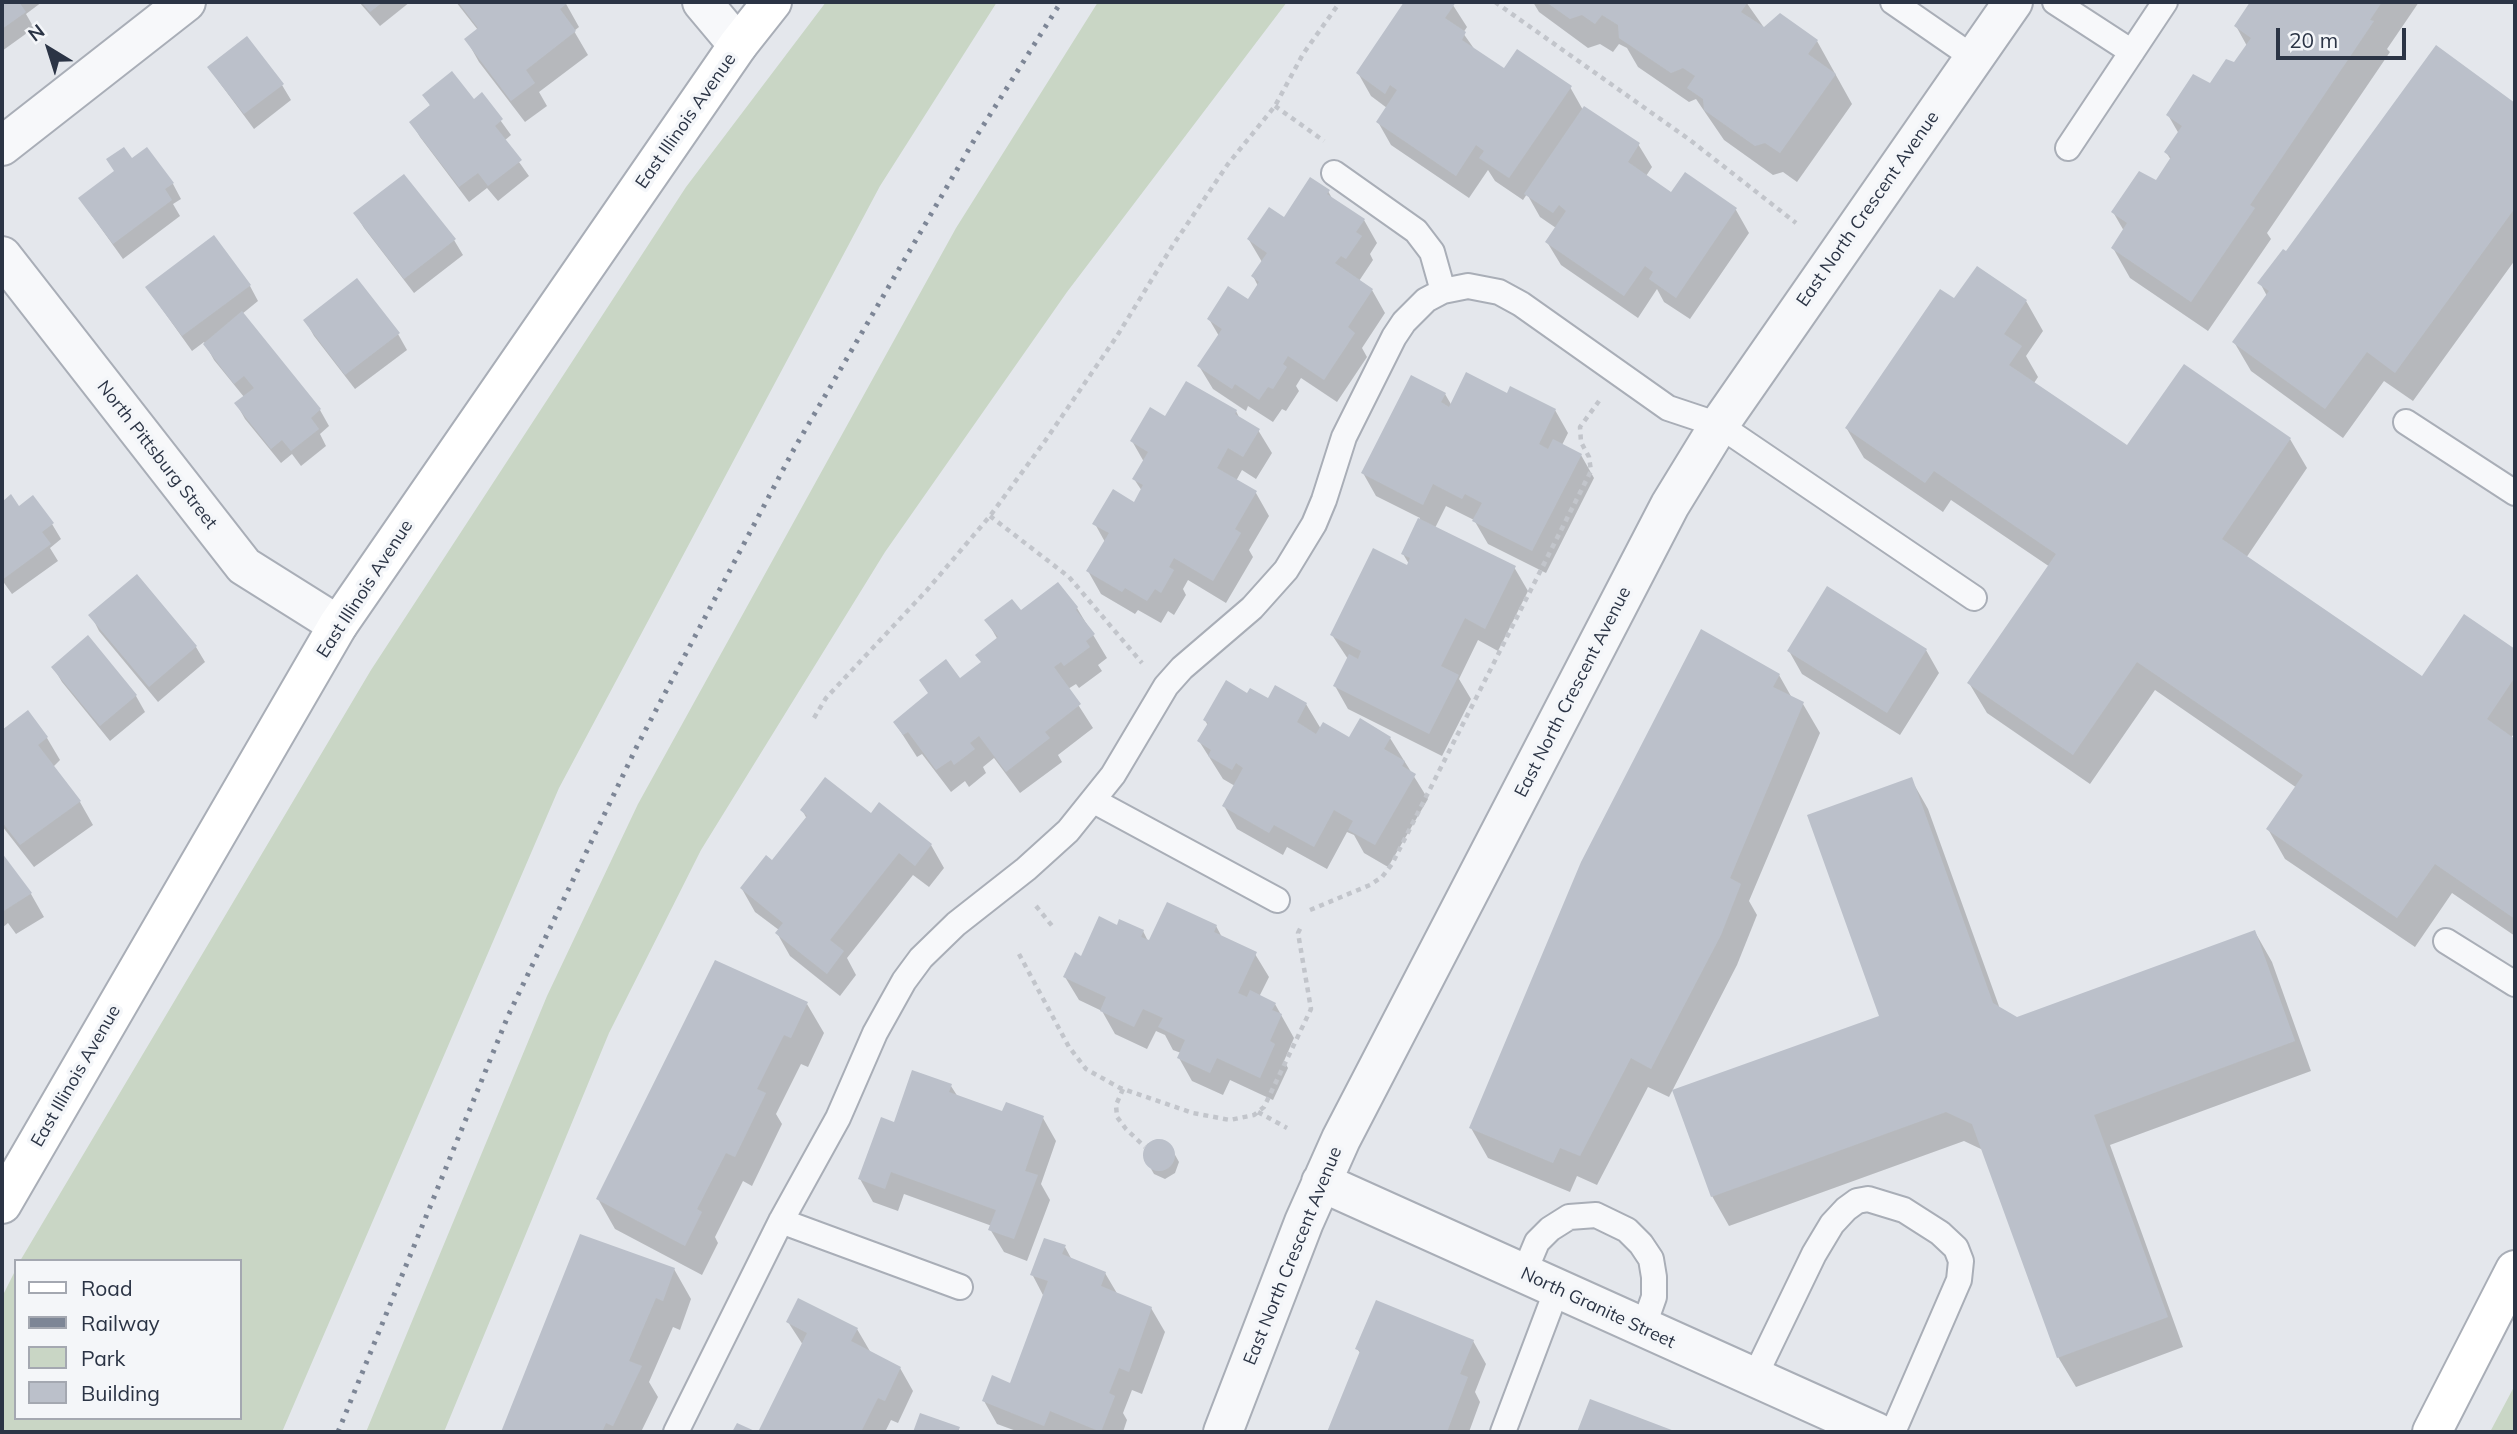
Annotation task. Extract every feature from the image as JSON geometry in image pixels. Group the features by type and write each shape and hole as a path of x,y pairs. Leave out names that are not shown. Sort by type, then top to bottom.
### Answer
{"main road":[{"name":"East Illinois Avenue","path":"2,1204 338,625 738,45 772,2"},
{"path":"2432,1432 2515,1270"}],"street":[{"path":"2,146 186,2"},
{"path":"702,2 738,45"},
{"name":"East North Crescent Avenue","path":"1223,1432 1321,1182 1341,1139 1670,505 1719,425 2013,2"},
{"name":"North Pittsburg Street","path":"2,256 244,566 338,625"},
{"name":"North Granite Street","path":"1321,1182 1754,1378 1820,1421 1876,1432"}],"lane":[{"path":"1893,2 1973,58"},
{"path":"2055,2 2132,52"},
{"path":"2068,148 2165,2"},
{"path":"1334,173 1406,223 1421,237 1432,252 1443,291"},
{"path":"676,1432 781,1221 838,1118 888,1006 921,958 956,924 1050,848 1094,801 1113,775 1166,686 1182,668 1252,608 1286,570 1314,524 1344,437 1394,337 1414,310 1426,300 1443,291 1468,286 1499,292 1521,304 1668,408 1719,425 1974,598"},
{"path":"2406,422 2515,493"},
{"path":"1094,801 1277,900"},
{"path":"2446,941 2515,984"},
{"path":"1754,1378 1814,1254 1832,1224 1857,1201 1868,1199 1905,1210 1940,1233 1956,1248 1961,1261 1959,1280 1893,1432"},
{"path":"1503,1432 1540,1281 1537,1242 1550,1229 1569,1217 1596,1215 1626,1230 1641,1244 1651,1259 1654,1277 1654,1297 1643,1328"},
{"path":"781,1221 960,1287"}],"path":[{"path":"814,718 826,698 927,590 990,516 1117,336 1173,245 1228,164 1275,106 1303,54 1340,2"},
{"path":"1495,2 1690,140 1796,223"},
{"path":"1275,106 1337,149 1334,173"},
{"path":"1019,954 1069,1047 1086,1069 1123,1089 1193,1113 1230,1120 1254,1115 1264,1107 1311,1009 1298,933 1310,910 1370,885 1382,877 1392,864 1591,471 1589,457 1581,442 1580,427 1600,400"},
{"path":"990,516 1069,577 1144,666"},
{"path":"1123,1089 1116,1105 1117,1117 1125,1129 1145,1147"},
{"path":"1258,1112 1287,1128"}],"green space":[{"path":"826,2 997,2 880,186 559,788 282,1432 2,1432 2,1297 14,1273 14,1420 242,1420 242,1259 21,1259 371,670 686,187"},
{"path":"1098,2 1287,2 1067,292 885,552 701,850 609,1033 444,1432 366,1432 547,996 638,804 956,228"},
{"path":"2515,1385 2515,1432 2490,1432"}],"building":[{"path":"2,2 19,2 26,12 2,29"},
{"path":"361,2 383,2 370,12"},
{"path":"458,2 569,2 560,9 576,31 526,70 535,83 511,101 464,39 478,28"},
{"path":"1404,2 1456,2 1445,18 1466,32 1462,40 1504,68 1517,49 1572,86 1509,178 1479,158 1484,151 1476,145 1456,176 1376,122 1397,90 1390,85 1385,94 1356,73"},
{"path":"1546,2 1748,2 1741,12 1764,27 1780,13 1818,40 1808,54 1836,74 1780,153 1765,143 1755,146 1704,110 1703,99 1687,88 1695,76 1683,68 1671,73 1619,38 1618,25 1602,15 1595,24 1582,15 1570,19"},
{"path":"2250,2 2382,2 2370,20 2374,21 2250,205 2255,208 2191,302 2111,248 2127,223 2111,212 2139,171 2156,180 2171,157 2164,152 2182,126 2166,115 2193,74 2210,83 2226,59 2234,62 2251,38 2234,26"},
{"path":"247,36 284,84 244,114 207,67"},
{"path":"2436,45 2515,103 2515,208 2395,373 2367,352 2325,409 2232,342 2269,291 2257,283 2283,249 2286,251"},
{"path":"452,71 474,99 482,92 503,119 495,126 522,160 488,186 478,173 459,187 409,122 430,105 422,95"},
{"path":"1584,106 1640,143 1628,162 1671,192 1685,172 1737,208 1676,298 1649,279 1653,272 1645,266 1624,296 1545,242 1566,211 1559,205 1553,213 1524,194"},
{"path":"124,147 132,158 147,147 174,183 165,189 172,200 113,244 78,198 114,171 106,159"},
{"path":"404,174 456,239 404,279 353,213"},
{"path":"1310,177 1330,190 1327,194 1365,219 1356,232 1362,236 1346,259 1341,256 1335,263 1373,289 1348,327 1355,333 1324,380 1288,356 1283,364 1287,367 1273,389 1268,387 1259,400 1235,384 1232,389 1197,366 1222,329 1207,319 1228,286 1248,299 1259,282 1251,276 1267,253 1247,239 1269,207 1284,217"},
{"path":"214,235 251,285 182,336 145,287"},
{"path":"1977,266 2027,300 2004,334 2022,346 2009,365 2127,445 2184,364 2291,438 2222,539 2422,676 2464,614 2515,649 2515,677 2487,719 2515,739 2515,919 2435,864 2397,918 2266,829 2303,775 2137,662 2073,755 1967,683 2056,554 1934,471 1925,483 1845,428 1940,289 1954,298"},
{"path":"357,278 400,333 345,375 303,320"},
{"path":"242,311 321,409 311,418 319,429 291,451 282,440 271,449 234,403 254,388 244,376 234,384 203,344"},
{"path":"1466,372 1507,393 1510,386 1556,409 1539,444 1548,449 1553,439 1582,454 1532,551 1472,521 1482,503 1465,494 1462,499 1433,484 1423,505 1361,473 1411,375 1446,393 1441,402 1449,407"},
{"path":"1186,381 1237,410 1235,414 1260,429 1243,457 1228,448 1217,468 1257,491 1235,529 1241,533 1213,581 1174,558 1169,567 1174,570 1161,593 1155,589 1147,601 1125,588 1122,592 1086,571 1109,533 1092,524 1113,489 1134,502 1143,485 1132,479 1148,452 1130,441 1150,407 1165,416"},
{"path":"11,494 19,506 33,495 54,523 42,532 51,544 2,580 2,502"},
{"path":"1418,518 1516,566 1485,629 1465,618 1441,666 1459,675 1429,734 1333,686 1349,654 1358,659 1361,651 1330,635 1373,548 1407,565 1410,558 1401,554"},
{"path":"137,574 197,646 149,687 88,615"},
{"path":"1058,582 1095,634 1086,641 1090,647 1064,666 1061,662 1054,667 1081,704 1045,732 1050,738 1006,772 979,736 970,743 975,749 954,765 951,760 936,770 908,732 903,735 893,722 928,693 919,680 946,659 960,678 981,662 975,655 998,637 984,620 1012,599 1021,610"},
{"path":"1827,586 1927,649 1887,713 1787,651"},
{"path":"1701,629 1780,674 1773,687 1804,702 1730,878 1741,884 1721,935 1651,1069 1631,1058 1580,1156 1560,1148 1553,1163 1469,1128 1581,862"},
{"path":"88,635 137,695 100,726 51,667"},
{"path":"1226,680 1247,693 1250,688 1268,698 1275,685 1307,703 1297,722 1316,734 1323,722 1349,737 1360,718 1391,737 1384,749 1405,761 1402,766 1416,774 1375,845 1348,830 1353,821 1334,810 1314,847 1274,825 1269,833 1222,806 1243,768 1236,763 1232,770 1208,756 1211,750 1197,741 1208,723 1203,720"},
{"path":"28,710 48,737 38,745 81,801 20,845 2,822 2,730"},
{"path":"825,777 871,813 879,802 932,844 915,866 899,853 830,940 844,951 827,974 775,933 783,923 740,888 766,855 772,860 807,816 800,810"},
{"path":"1912,777 1993,1003 2017,1017 2255,930 2295,1041 2094,1115 2168,1317 2057,1358 1972,1124 1946,1112 1711,1197 1672,1090 1879,1016 1807,815"},
{"path":"2,853 32,893 2,912"},
{"path":"1167,902 1217,925 1214,932 1257,952 1238,993 1247,997 1250,990 1276,1003 1272,1010 1282,1014 1270,1041 1275,1044 1260,1078 1217,1058 1210,1073 1177,1058 1185,1040 1158,1027 1163,1018 1143,1009 1134,1027 1100,1011 1106,997 1063,977 1075,952 1081,956 1099,916 1117,925 1119,919 1144,930 1141,937 1149,940"},
{"path":"715,960 808,1002 791,1038 784,1035 757,1089 766,1093 735,1157 726,1153 697,1209 702,1212 685,1246 596,1199"},
{"path":"912,1070 952,1084 949,1092 1002,1111 1006,1102 1044,1116 1025,1171 1038,1175 1014,1239 988,1230 996,1210 891,1172 885,1189 858,1179 881,1117 894,1122"},
{"path":"1159,1139 1170,1144 1175,1155 1170,1166 1159,1171 1148,1166 1143,1155 1148,1144"},
{"path":"580,1234 675,1268 663,1301 656,1298 629,1361 642,1366 613,1426 606,1423 602,1432 501,1432"},
{"path":"1044,1238 1066,1245 1062,1254 1106,1272 1101,1286 1152,1307 1129,1372 1119,1368 1109,1393 1115,1396 1101,1432 1050,1411 1044,1426 982,1401 992,1375 1010,1383 1048,1281 1030,1275"},
{"path":"798,1298 858,1328 851,1341 901,1367 885,1401 878,1398 861,1432 758,1432 807,1333 786,1322"},
{"path":"1376,1300 1474,1340 1460,1374 1468,1377 1447,1432 1327,1432 1360,1351 1355,1349"},
{"path":"1590,1399 1677,1432 1577,1432"},
{"path":"920,1413 960,1427 958,1432 913,1432"},
{"path":"737,1423 757,1432 732,1432"}],"railway":[{"path":"338,1432 508,1016 637,746 794,449 976,137 1061,2"}]}
